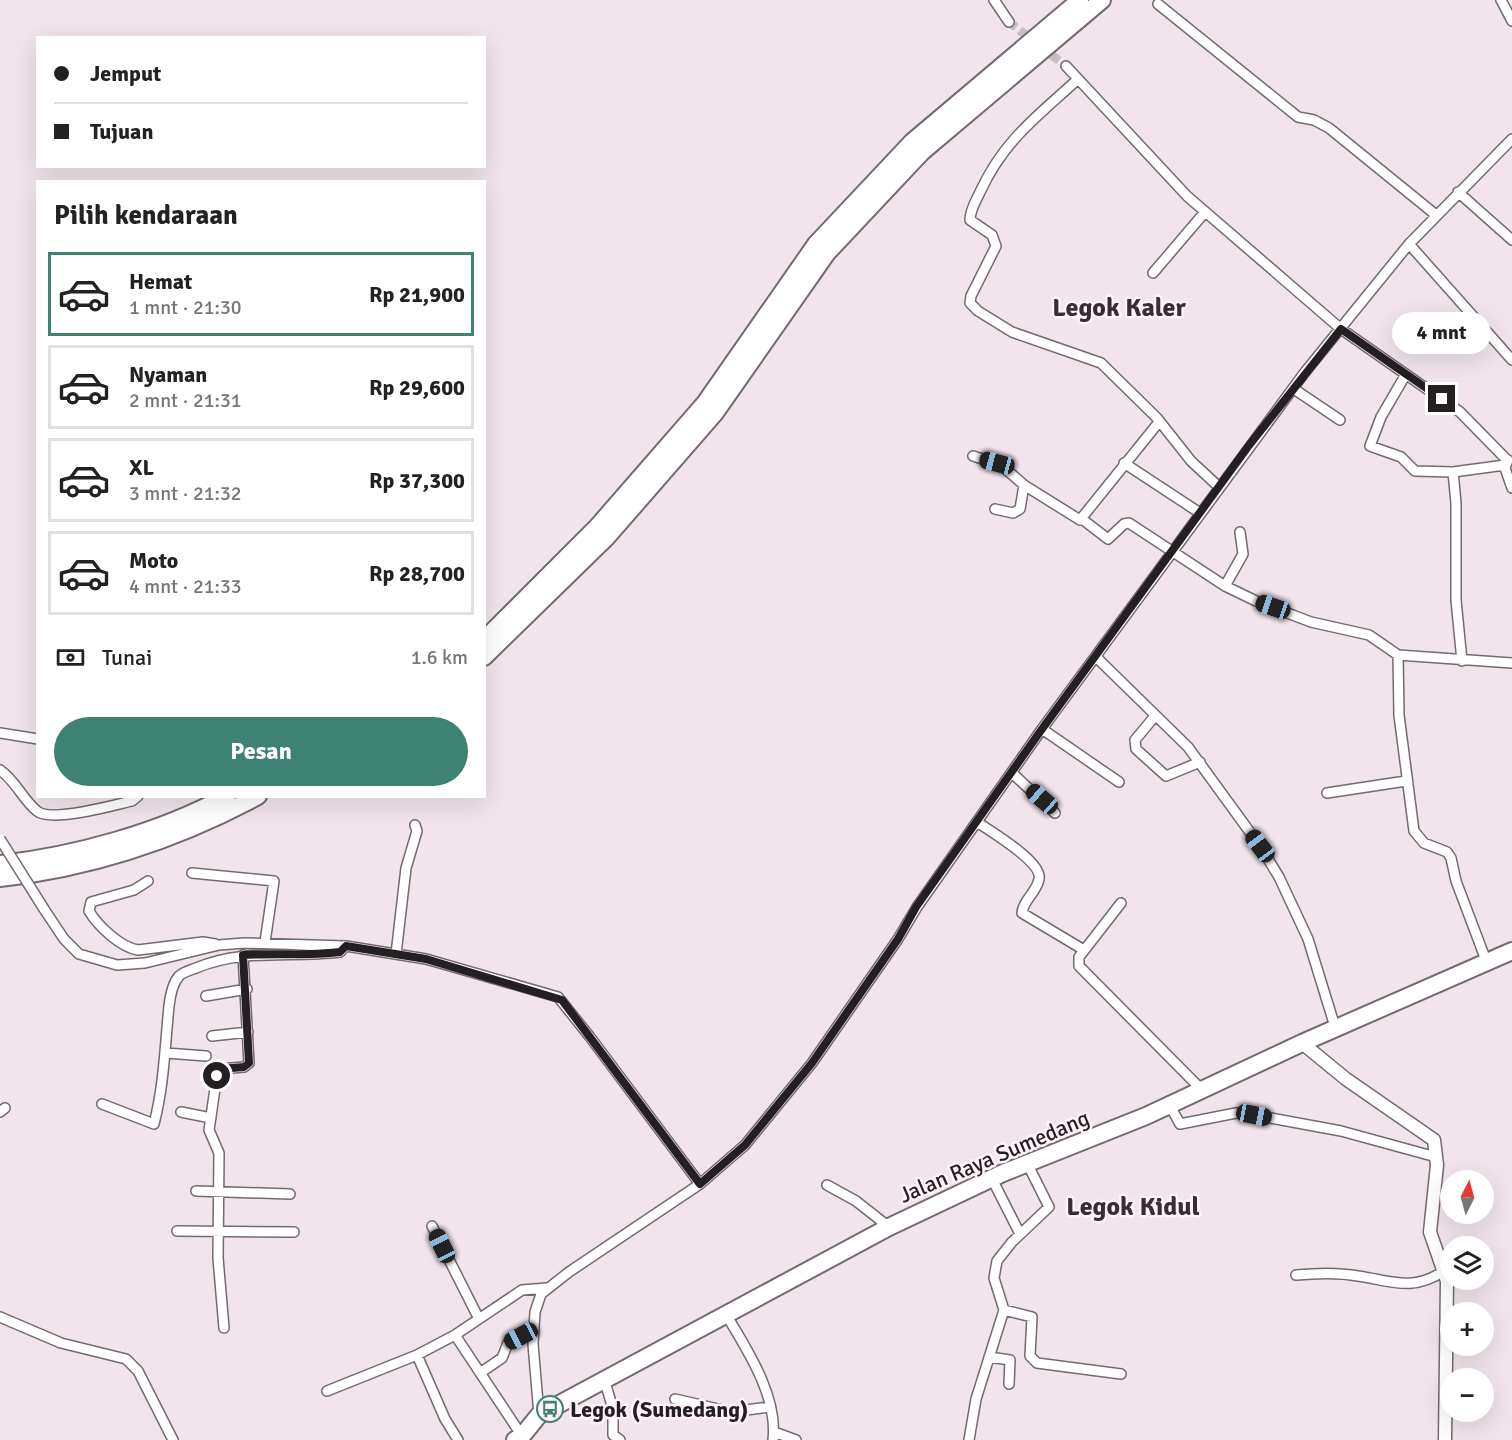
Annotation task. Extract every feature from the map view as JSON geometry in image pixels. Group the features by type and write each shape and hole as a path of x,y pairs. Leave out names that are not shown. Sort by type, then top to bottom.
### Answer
{"highway":[{"path":"486,638 597,527 705,403 816,244 912,142 1080,0"},
{"path":"486,655 608,537 715,413 827,254 914,161 1102,0"},
{"path":"0,864 33,860 117,841 222,798"},
{"path":"0,878 36,874 122,854 225,814 254,798"},
{"name":"Jalan Raya Sumedang","path":"519,1438 539,1415 605,1382 889,1227 1027,1163 1170,1106 1302,1043 1512,951"}],"street":[{"path":"994,0 1010,22"},
{"path":"1501,0 1512,21"},
{"path":"1158,4 1292,112 1329,128 1436,215"},
{"path":"1066,66 1186,196 1341,329 1460,412 1508,461 1512,488"},
{"path":"1078,79 1018,132 991,169 972,210 970,220 974,225 992,235 996,246 971,296 970,303 978,311 1012,332 1101,363 1159,422 1191,461 1219,487"},
{"path":"539,1415 533,1330 537,1302 547,1288 700,1184 745,1145 812,1063 1042,729 1171,551 1293,389 1409,244 1512,139"},
{"path":"1458,192 1512,240"},
{"path":"1153,273 1205,212"},
{"path":"1409,244 1512,360"},
{"path":"1406,374 1381,417 1370,446 1401,458 1415,471 1453,472 1508,461"},
{"path":"1293,389 1341,420"},
{"path":"1082,519 1124,463 1159,422"},
{"path":"973,456 1002,465 1024,485 1075,519 1082,519 1108,539 1125,523 1129,523 1225,586 1256,601 1311,622 1369,635 1398,655 1512,663"},
{"path":"1124,463 1200,513"},
{"path":"1453,472 1456,503 1456,600 1462,661"},
{"path":"995,509 1013,513 1020,509 1024,485"},
{"path":"1225,586 1243,554 1240,532"},
{"path":"1398,655 1399,715 1414,831 1424,843 1447,852 1451,858 1456,881 1487,963"},
{"path":"1096,657 1200,762 1280,877 1308,939 1336,1030"},
{"path":"1155,716 1135,740 1136,749 1166,776 1200,762"},
{"path":"1042,729 1119,782"},
{"path":"0,733 36,739"},
{"path":"0,770 16,784 38,813 51,816 132,801 136,798"},
{"path":"1012,773 1055,813"},
{"path":"1327,793 1406,781"},
{"path":"977,822 1011,844 1037,869 1040,879 1022,913 1084,950"},
{"path":"396,954 406,868 417,831 416,825"},
{"path":"0,839 64,939 79,954 117,965 145,963 219,945 265,942 346,946 426,959 489,976 562,1000 700,1184"},
{"path":"192,873 274,881 265,942"},
{"path":"148,881 134,890 91,902 89,911 95,921 129,949 203,942 219,945"},
{"path":"1121,903 1079,957 1079,966 1203,1091"},
{"path":"102,1104 154,1124 163,1090 169,1004 174,985 180,975 208,963 243,955 277,953 321,955 340,952 346,946"},
{"path":"224,1328 218,1258 219,1153 209,1130 220,1069 244,1067 249,1063 247,989 243,955"},
{"path":"206,996 247,989"},
{"path":"212,1036 248,1032"},
{"path":"1302,1043 1346,1079 1432,1136 1436,1157 1430,1232 1440,1260"},
{"path":"166,1053 206,1056"},
{"path":"1170,1106 1180,1124 1236,1113 1254,1115 1341,1131 1436,1157"},
{"path":"181,1112 211,1118"},
{"path":"969,1440 975,1399 1004,1310 994,1278 994,1270 1002,1252 1049,1207 1027,1163"},
{"path":"992,1179 1020,1234"},
{"path":"827,1185 855,1201 889,1227"},
{"path":"196,1191 290,1194"},
{"path":"432,1226 479,1319"},
{"path":"177,1231 294,1232"},
{"path":"1296,1275 1322,1272 1408,1285 1429,1281 1440,1274"},
{"path":"327,1391 417,1355 455,1335 522,1290 547,1288"},
{"path":"1445,1440 1446,1290"},
{"path":"1004,1310 1032,1317 1030,1356 1038,1363 1121,1374"},
{"path":"727,1316 752,1360 769,1407 774,1436 796,1440"},
{"path":"0,1317 61,1343 126,1359 138,1371 173,1440"},
{"path":"480,1373 502,1358 508,1343 533,1330"},
{"path":"455,1335 519,1438"},
{"path":"417,1355 458,1440"},
{"path":"989,1357 1010,1360 1009,1384"},
{"path":"605,1382 613,1412 613,1435 620,1440"},
{"path":"675,1399 731,1412 769,1407"}],"tunnel":[{"path":"1009,22 1066,66"}],"place":[{"name":"Legok (Sumedang)","path":"550,1409"}],"district":[{"name":"Legok Kaler","path":"1119,307"},
{"name":"Legok Kidul","path":"1133,1206"}],"route":[{"path":"217,1076 220,1069 244,1067 249,1063 248,1006 243,955 277,953 321,955 340,952 346,946 426,959 489,976 562,1000 700,1184 745,1145 812,1063 898,939 916,907 949,864 1042,729 1250,444 1341,329 1442,399"}]}
